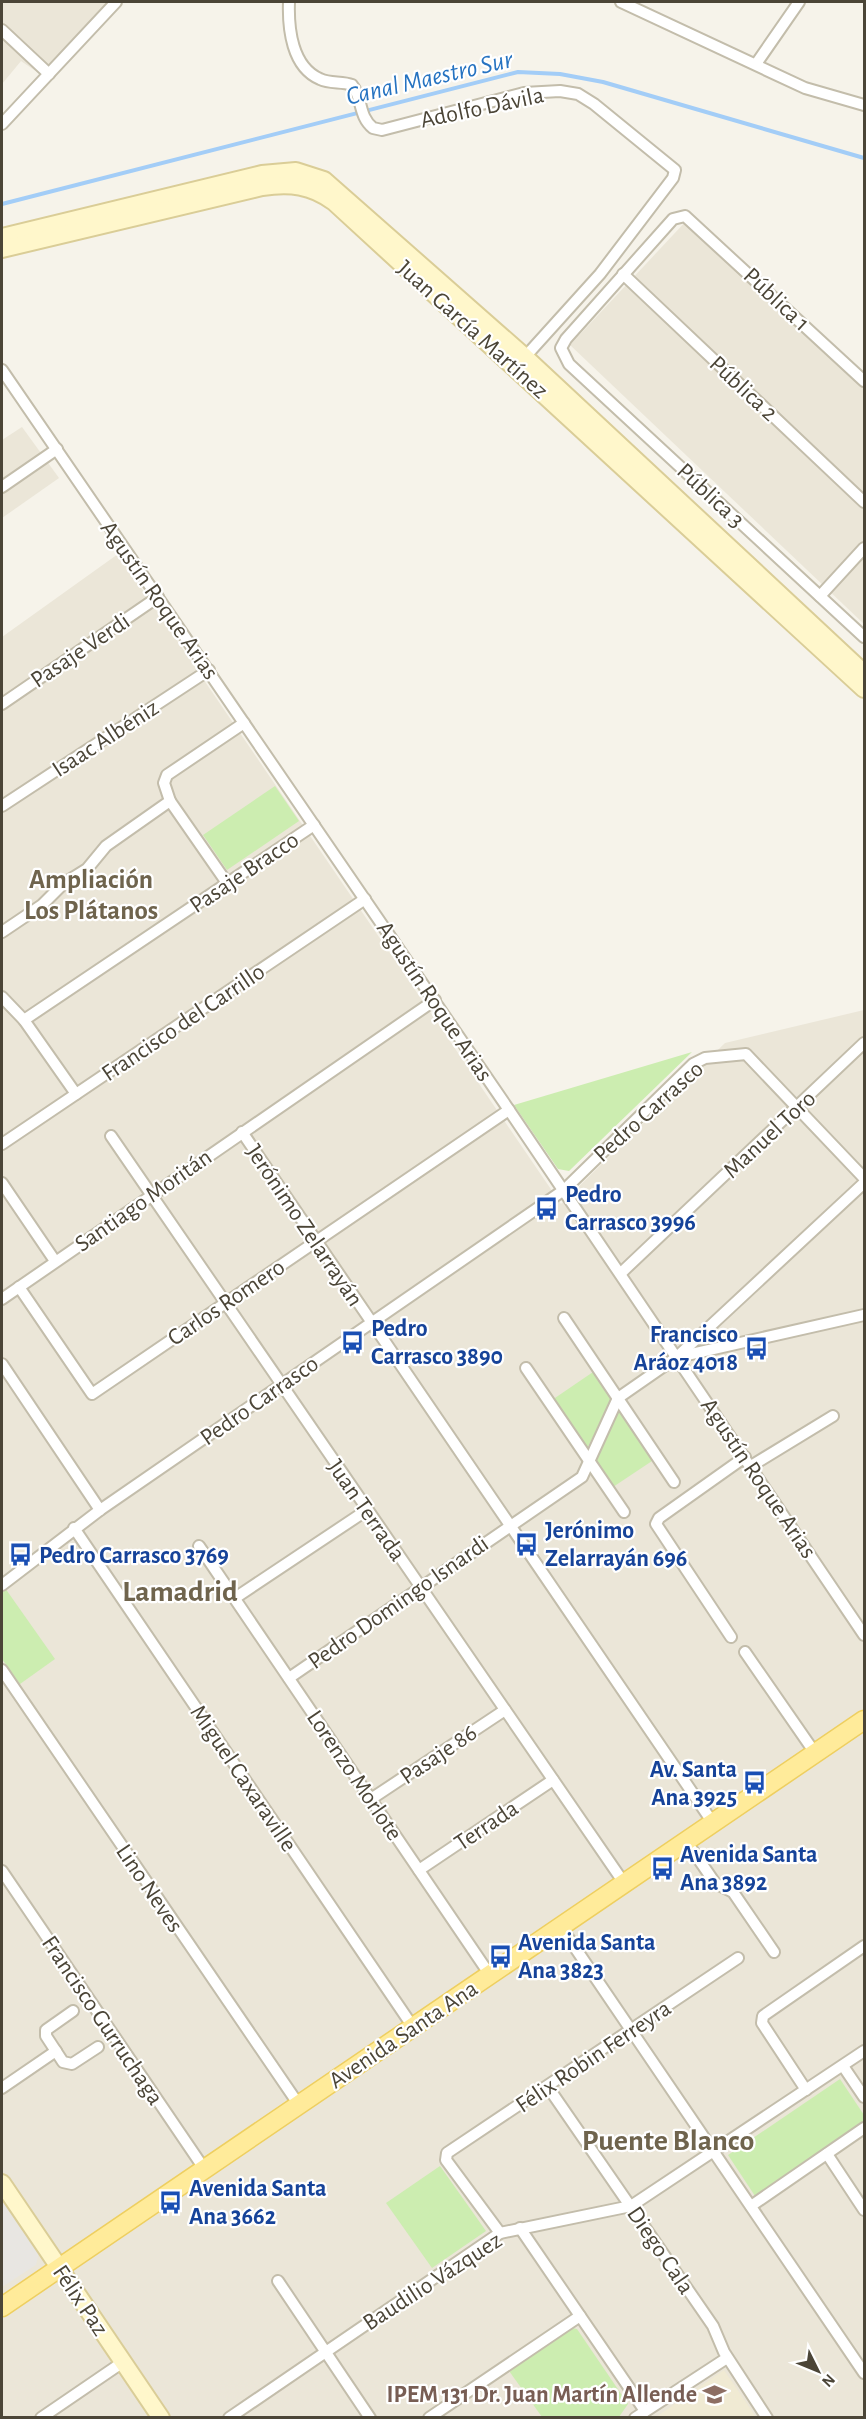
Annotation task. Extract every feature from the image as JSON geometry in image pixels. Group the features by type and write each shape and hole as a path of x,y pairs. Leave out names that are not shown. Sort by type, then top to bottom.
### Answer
{"main road":[{"name":"Juan García Martínez","path":"2,237 262,174 285,171 306,172 340,191 525,357 864,673"},
{"name":"Juan García Martínez","path":"2,249 262,187 294,184 316,191 334,202 864,689"},
{"name":"Avenida Santa Ana","path":"2,2307 864,1720"},
{"name":"Félix Paz","path":"2,2183 161,2418"}],"street":[{"path":"2,124 116,2"},
{"name":"Adolfo Dávila","path":"290,2 296,56 304,67 322,81 352,85 356,89 363,117 373,128 382,130 524,93 560,91 578,94 594,104 675,170 674,178 600,274 525,357"},
{"path":"621,2 819,94 864,105"},
{"path":"756,64 799,2"},
{"path":"2,30 49,74"},
{"name":"Pública 1","path":"623,274 673,219 680,215 690,218 864,381"},
{"name":"Pública 3","path":"623,274 566,339 561,352 569,364 864,637"},
{"name":"Pública 2","path":"623,274 864,502"},
{"name":"Agustín Roque Arias","path":"2,369 510,1110 864,1635"},
{"path":"2,487 57,449"},
{"path":"820,596 864,548"},
{"name":"Pasaje Verdi","path":"2,704 158,597"},
{"name":"Isaac Albéniz","path":"2,806 208,670"},
{"path":"227,884 170,801 164,783 167,775 244,723"},
{"path":"2,932 42,905 63,884 87,870 105,846 170,801"},
{"name":"Pasaje Bracco","path":"24,1020 314,825"},
{"name":"Francisco del Carrillo","path":"2,1144 365,899"},
{"path":"2,997 24,1020 76,1094"},
{"name":"Santiago Moritán","path":"2,1299 150,1194 435,1000"},
{"name":"Manuel Toro","path":"621,1274 864,1043"},
{"name":"Pedro Carrasco","path":"2,1585 74,1528 564,1190 693,1064 705,1058 746,1054 797,1107"},
{"path":"797,1107 864,1179"},
{"name":"Carlos Romero","path":"19,1287 92,1394 224,1302 510,1110"},
{"name":"Jerónimo Zelarrayán","path":"242,1132 713,1823"},
{"name":"Juan Terrada","path":"111,1136 624,1883"},
{"path":"2,1183 55,1261"},
{"path":"618,1398 677,1357 864,1183"},
{"path":"677,1357 864,1315"},
{"path":"564,1318 674,1482"},
{"path":"2,1364 100,1510"},
{"path":"526,1368 624,1512"},
{"name":"Pedro Domingo Isnardi","path":"289,1678 582,1476 618,1398"},
{"path":"731,1637 656,1524 660,1518 748,1462 833,1416"},
{"path":"235,1598 367,1510"},
{"name":"Miguel Caxaraville","path":"74,1528 413,2027"},
{"name":"Lorenzo Morlote","path":"199,1546 490,1975"},
{"path":"745,1653 815,1753"},
{"name":"Lino Neves","path":"2,1670 299,2105"},
{"name":"Pasaje 86","path":"370,1799 505,1710"},
{"name":"Terrada","path":"418,1870 554,1780"},
{"path":"686,1841 715,1883 733,1892 774,1952"},
{"name":"Francisco Gurruchaga","path":"2,1871 205,2169"},
{"path":"561,1926 864,2373"},
{"path":"806,2090 762,2023 767,2012 864,1946"},
{"name":"Félix Robin Ferreyra","path":"500,2233 446,2160 447,2153 738,1958"},
{"path":"73,2011 46,2030 46,2036 63,2062 72,2064 99,2047"},
{"path":"2,2088 56,2051"},
{"name":"Baudilio Vázquez","path":"229,2418 500,2233 631,2206 864,2051"},
{"path":"843,2066 864,2097"},
{"name":"Diego Cala","path":"548,2087 713,2325 727,2358 767,2418"},
{"path":"751,2206 864,2128"},
{"path":"827,2154 864,2210"},
{"path":"520,2228 645,2411"},
{"path":"278,2281 370,2418"},
{"path":"429,2418 580,2316"},
{"path":"635,2418 727,2358"},
{"path":"40,2418 123,2362"}],"shaded area":[{"path":"2,2 109,2 40,74 21,61 2,84"},
{"path":"688,219 864,385 864,624 570,345"},
{"path":"22,427 59,478 2,518 2,440"},
{"path":"118,554 561,1204 725,1043 864,1010 864,2417 2,2417 2,637"},
{"path":"2,2197 39,2252 36,2265 2,2287"},
{"name":"IPEM 131 Dr. Juan Martín Allende","path":"724,2370 756,2417 656,2417"}],"green space":[{"path":"275,786 299,821 227,870 203,835"},
{"path":"692,1052 569,1171 558,1169 514,1105"},
{"path":"596,1370 612,1397 587,1449 552,1400"},
{"path":"620,1406 655,1459 613,1487 595,1461"},
{"path":"5,1588 55,1659 20,1684 2,1659 2,1591"},
{"path":"840,2079 864,2115 864,2121 755,2196 728,2155"},
{"path":"440,2166 486,2231 432,2268 386,2203"},
{"path":"569,2327 577,2329 628,2404 619,2417 542,2417 507,2368"}],"waterway":[{"name":"Canal Maestro Sur","path":"2,204 518,72 560,74 603,82 864,158"}],"place":[{"name":"Pedro Carrasco 3996","path":"547,1208"},
{"name":"Pedro Carrasco 3890","path":"353,1342"},
{"name":"Francisco Aráoz 4018","path":"756,1348"},
{"name":"Jerónimo Zelarrayán 696","path":"527,1544"},
{"name":"Pedro Carrasco 3769","path":"21,1555"},
{"name":"Av. Santa Ana 3925","path":"755,1783"},
{"name":"Avenida Santa Ana 3892","path":"662,1868"},
{"name":"Avenida Santa Ana 3823","path":"500,1956"},
{"name":"Avenida Santa Ana 3662","path":"171,2202"},
{"name":"IPEM 131 Dr. Juan Martín Allende","path":"715,2394"}],"district":[{"name":"Ampliación Los Plátanos","path":"91,894"},
{"name":"Lamadrid","path":"180,1591"},
{"name":"Puente Blanco","path":"668,2140"}]}
